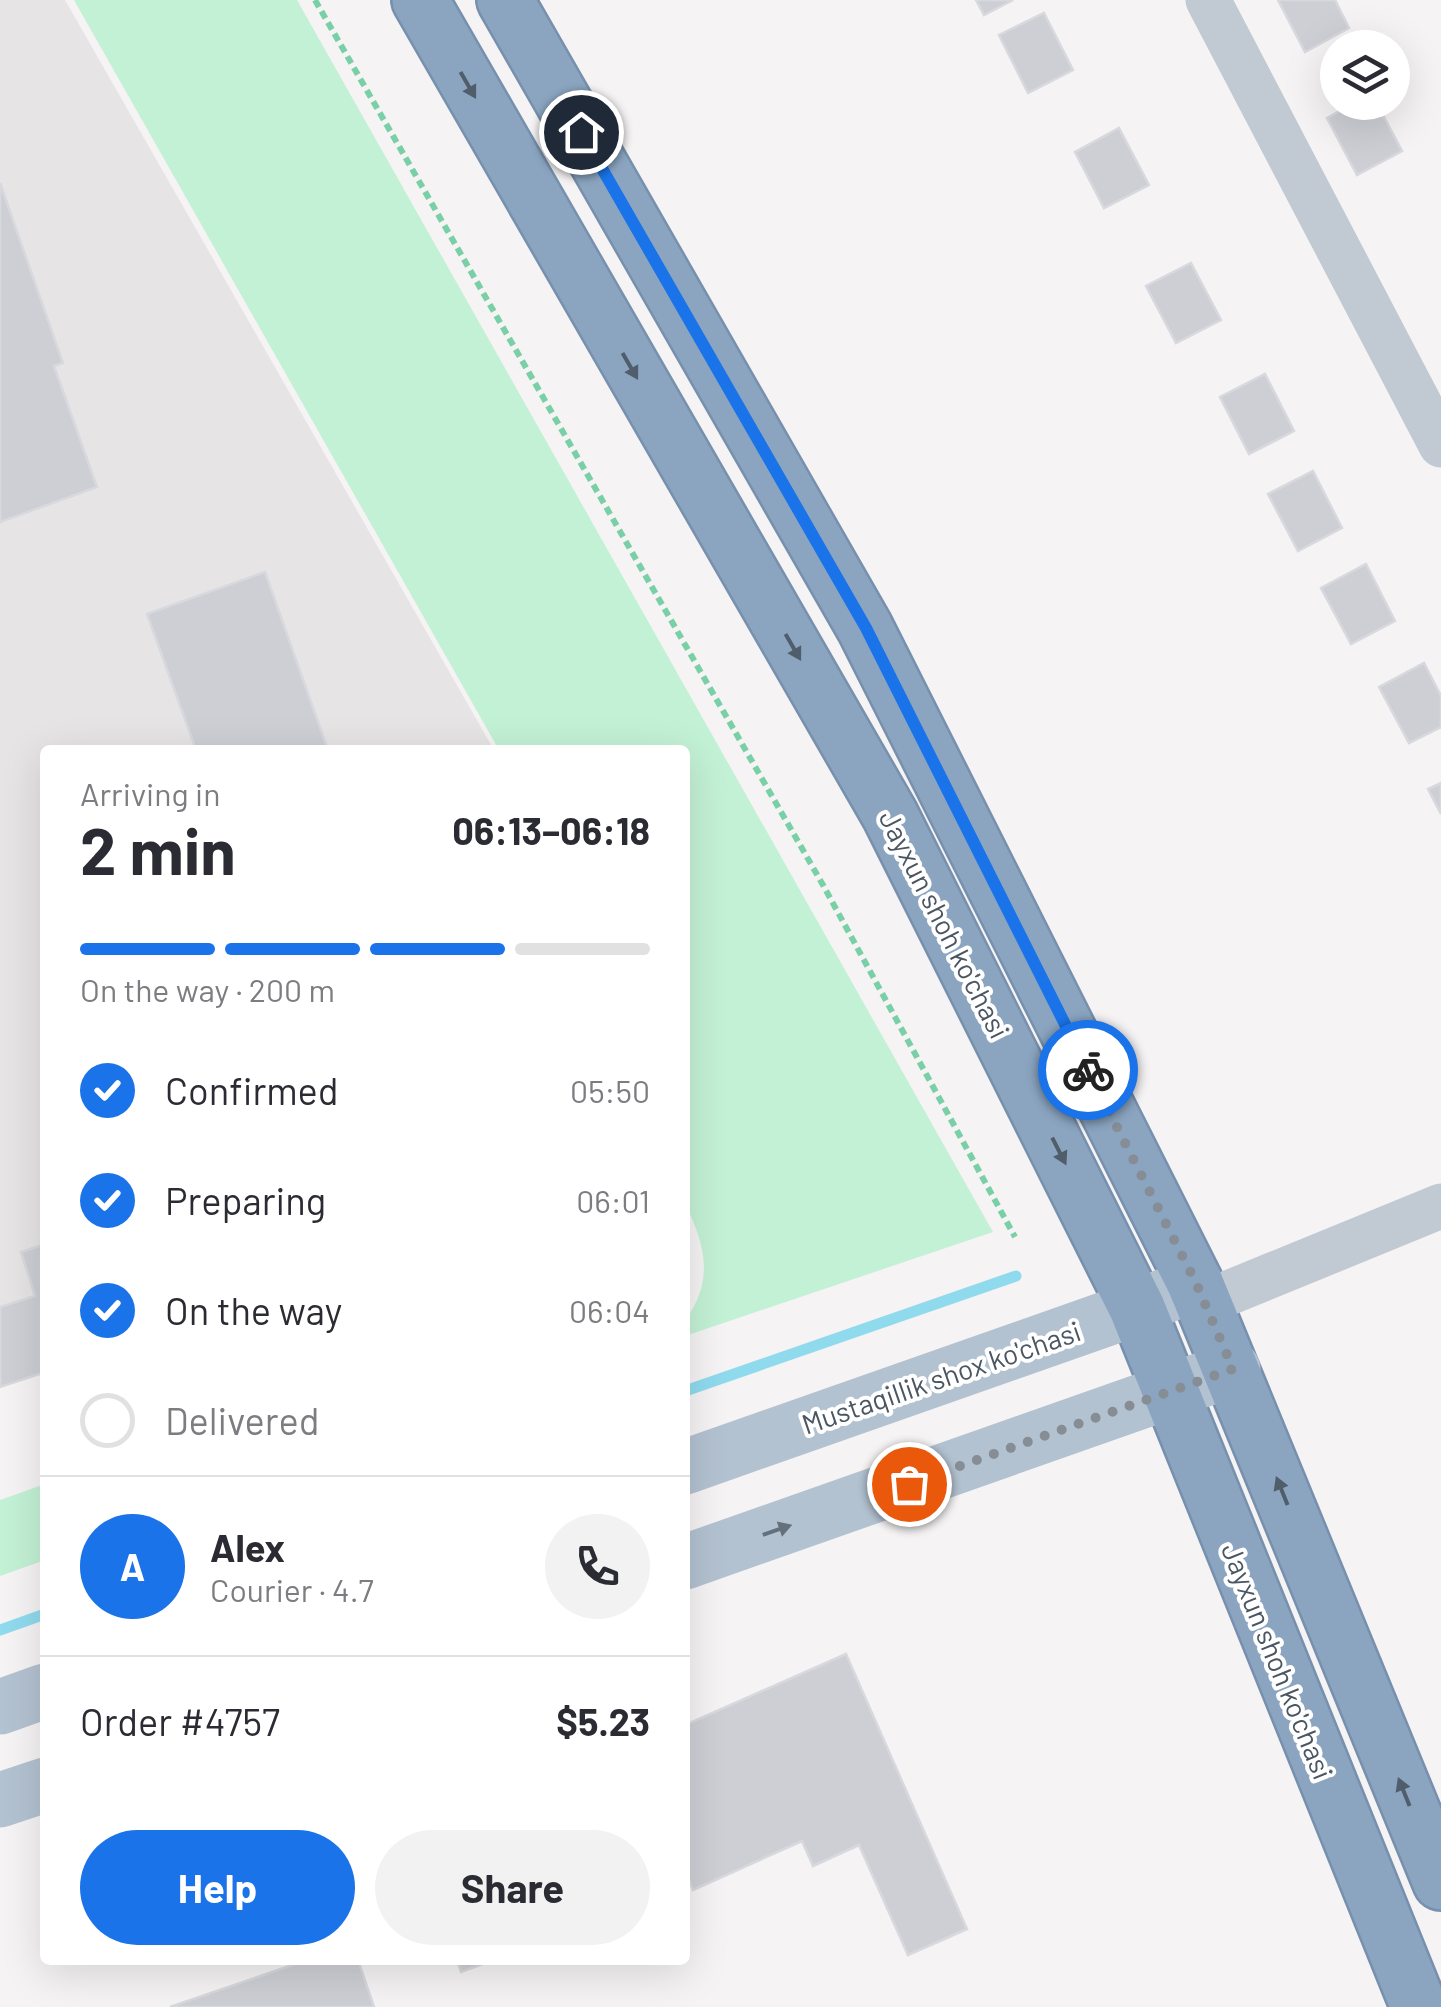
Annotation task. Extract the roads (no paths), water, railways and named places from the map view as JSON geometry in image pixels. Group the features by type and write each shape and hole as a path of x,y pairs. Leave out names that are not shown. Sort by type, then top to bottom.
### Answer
{"highway":[{"name":"Jayxun shoh ko'chasi","path":"420,0 890,815 1137,1308 1418,2007"},
{"path":"505,0 866,628 1200,1293 1441,1882"}],"main road":[{"name":"Mustaqillik shox ko'chasi","path":"690,1464 1137,1308 1200,1293"},
{"path":"690,1560 1233,1369"},
{"path":"0,1707 40,1693"},
{"path":"0,1800 40,1786"}],"street":[{"path":"1208,0 1441,444"},
{"path":"1200,1293 1441,1206"}],"waterway":[{"path":"690,1389 1016,1276"},
{"path":"0,1630 40,1616"}]}
